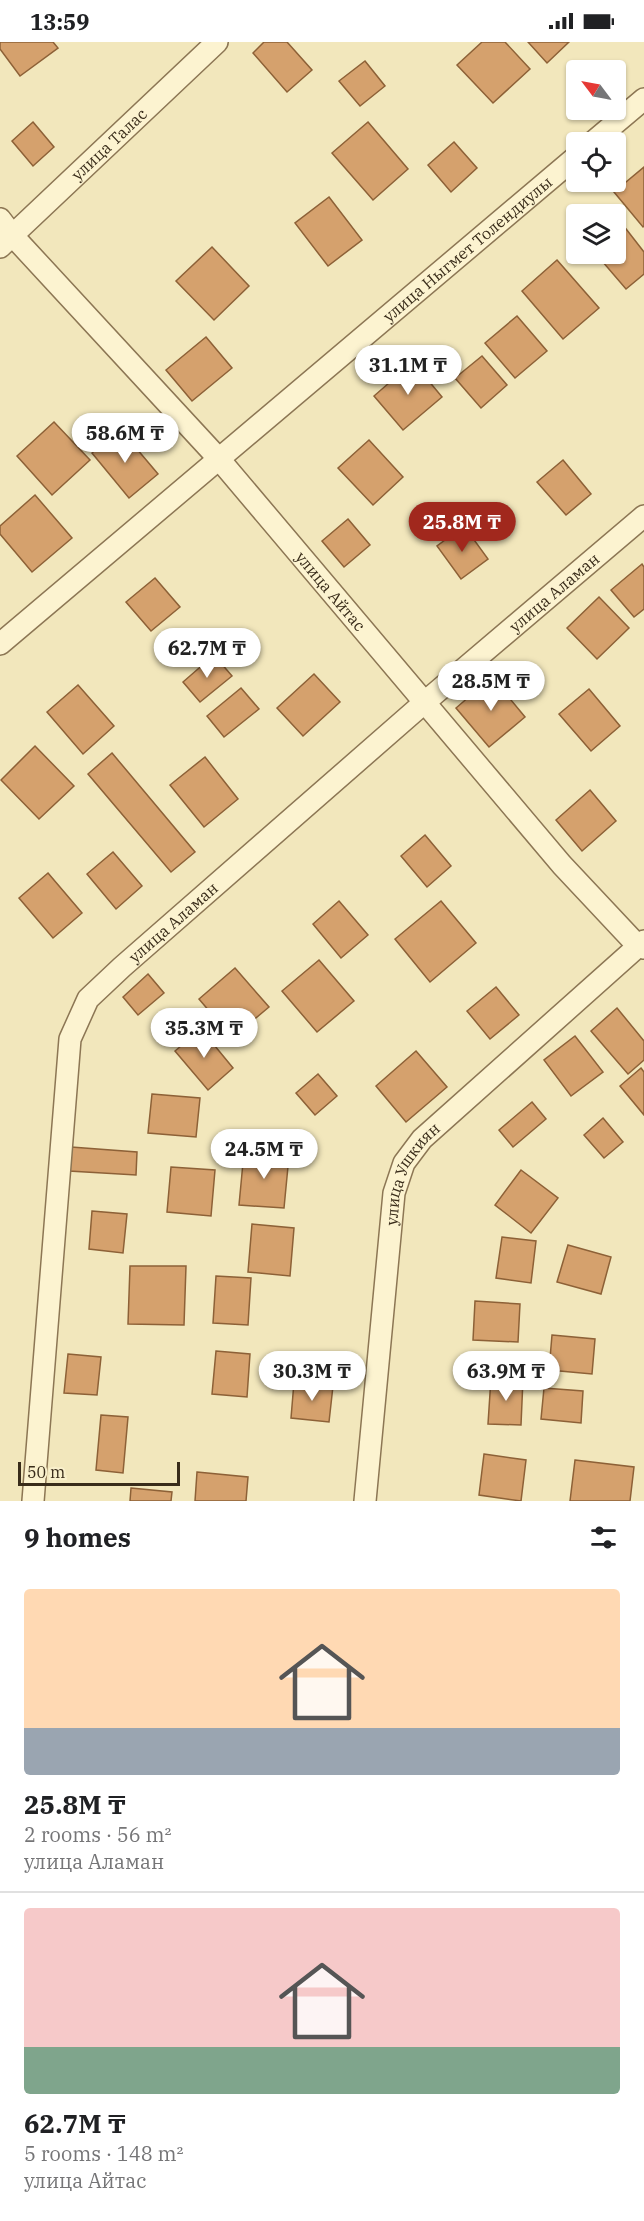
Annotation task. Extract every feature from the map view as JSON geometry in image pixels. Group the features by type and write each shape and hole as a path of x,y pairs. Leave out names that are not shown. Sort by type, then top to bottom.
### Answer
{"street":[{"name":"улица Талас","path":"4,234 217,42"},
{"path":"604,132 644,99"},
{"name":"улица Ныгмет Толендиулы","path":"0,644 566,164"},
{"name":"улица Айтас","path":"4,234 219,459 562,865 642,945"},
{"name":"улица Аламан","path":"33,1501 70,1039 88,999 425,702 644,516"},
{"name":"улица Ушкиян","path":"365,1501 394,1193 404,1163 422,1139 642,945"}],"building":[{"path":"0,42 53,42 58,48 20,76 0,49"},
{"path":"264,42 287,42 312,70 287,92 253,53"},
{"path":"482,42 505,42 530,69 493,103 457,65"},
{"path":"528,42 569,42 547,63"},
{"path":"365,61 385,86 360,106 339,81"},
{"path":"33,122 54,147 33,166 12,141"},
{"path":"368,122 408,169 373,200 332,153"},
{"path":"454,142 477,168 451,192 428,165"},
{"path":"644,167 643,227 614,192 626,192 626,182"},
{"path":"329,197 362,240 328,266 295,223"},
{"path":"626,229 644,252 644,274 626,289 605,264 626,264"},
{"path":"212,247 249,286 214,320 176,281"},
{"path":"557,260 599,308 563,339 522,291"},
{"path":"517,316 547,351 515,378 485,343"},
{"path":"206,337 232,368 192,401 166,370"},
{"path":"482,356 507,385 481,408 455,378"},
{"path":"413,362 442,397 403,430 374,396"},
{"path":"54,422 90,460 52,495 17,456"},
{"path":"120,429 158,474 129,498 92,453"},
{"path":"369,440 403,477 373,505 338,468"},
{"path":"563,460 591,494 566,515 537,482"},
{"path":"35,495 72,538 32,572 0,534 0,526"},
{"path":"348,519 370,545 344,567 322,541"},
{"path":"464,526 488,559 461,579 437,546"},
{"path":"642,564 644,567 644,609 634,617 611,590"},
{"path":"155,578 180,607 151,631 126,602"},
{"path":"599,597 629,628 597,659 567,628"},
{"path":"214,655 232,676 200,702 183,682"},
{"path":"314,674 340,702 303,736 277,708"},
{"path":"492,677 525,717 489,747 456,708"},
{"path":"78,685 114,726 83,754 47,712"},
{"path":"241,688 259,709 224,737 207,716"},
{"path":"589,689 620,726 591,751 559,714"},
{"path":"35,746 74,786 39,819 1,780"},
{"path":"112,753 195,852 171,872 88,774"},
{"path":"205,757 238,799 204,827 170,785"},
{"path":"590,790 616,821 582,851 556,820"},
{"path":"425,835 451,866 427,887 401,856"},
{"path":"113,852 142,886 116,909 87,874"},
{"path":"48,873 82,913 53,938 19,898"},
{"path":"339,901 368,935 341,958 313,924"},
{"path":"441,901 476,943 430,982 395,939"},
{"path":"319,960 354,1001 317,1032 282,991"},
{"path":"235,968 269,1007 232,1038 199,999"},
{"path":"148,974 164,993 138,1015 123,997"},
{"path":"496,987 519,1015 490,1039 467,1011"},
{"path":"617,1008 644,1041 644,1060 628,1074 591,1031"},
{"path":"201,1029 233,1068 208,1090 175,1051"},
{"path":"575,1036 603,1072 571,1096 544,1060"},
{"path":"416,1051 447,1087 406,1122 376,1086"},
{"path":"641,1068 644,1072 644,1115 620,1086"},
{"path":"318,1074 337,1096 315,1115 296,1093"},
{"path":"152,1094 200,1098 196,1137 148,1133"},
{"path":"532,1102 546,1119 513,1147 499,1130"},
{"path":"603,1118 623,1142 604,1158 584,1135"},
{"path":"71,1147 137,1152 136,1175 69,1171"},
{"path":"244,1152 289,1156 284,1208 239,1205"},
{"path":"171,1167 215,1170 211,1216 167,1212"},
{"path":"521,1170 558,1198 531,1233 495,1205"},
{"path":"92,1211 127,1214 123,1253 89,1249"},
{"path":"252,1224 294,1228 290,1276 248,1272"},
{"path":"502,1237 536,1241 531,1283 496,1278"},
{"path":"568,1245 611,1257 601,1294 557,1282"},
{"path":"130,1266 186,1266 184,1325 128,1324"},
{"path":"216,1276 251,1278 248,1325 213,1323"},
{"path":"475,1301 520,1304 518,1342 473,1340"},
{"path":"552,1335 595,1339 592,1374 549,1370"},
{"path":"216,1351 250,1354 247,1397 212,1394"},
{"path":"68,1354 101,1357 97,1395 64,1393"},
{"path":"491,1378 523,1379 521,1425 488,1424"},
{"path":"294,1382 333,1386 329,1422 291,1418"},
{"path":"544,1388 583,1391 581,1423 541,1419"},
{"path":"101,1415 128,1417 123,1473 96,1470"},
{"path":"484,1454 526,1460 521,1501 479,1495"},
{"path":"575,1460 634,1467 630,1501 570,1501"},
{"path":"197,1472 248,1477 246,1501 195,1501"},
{"path":"131,1488 172,1492 171,1501 130,1501"}]}
